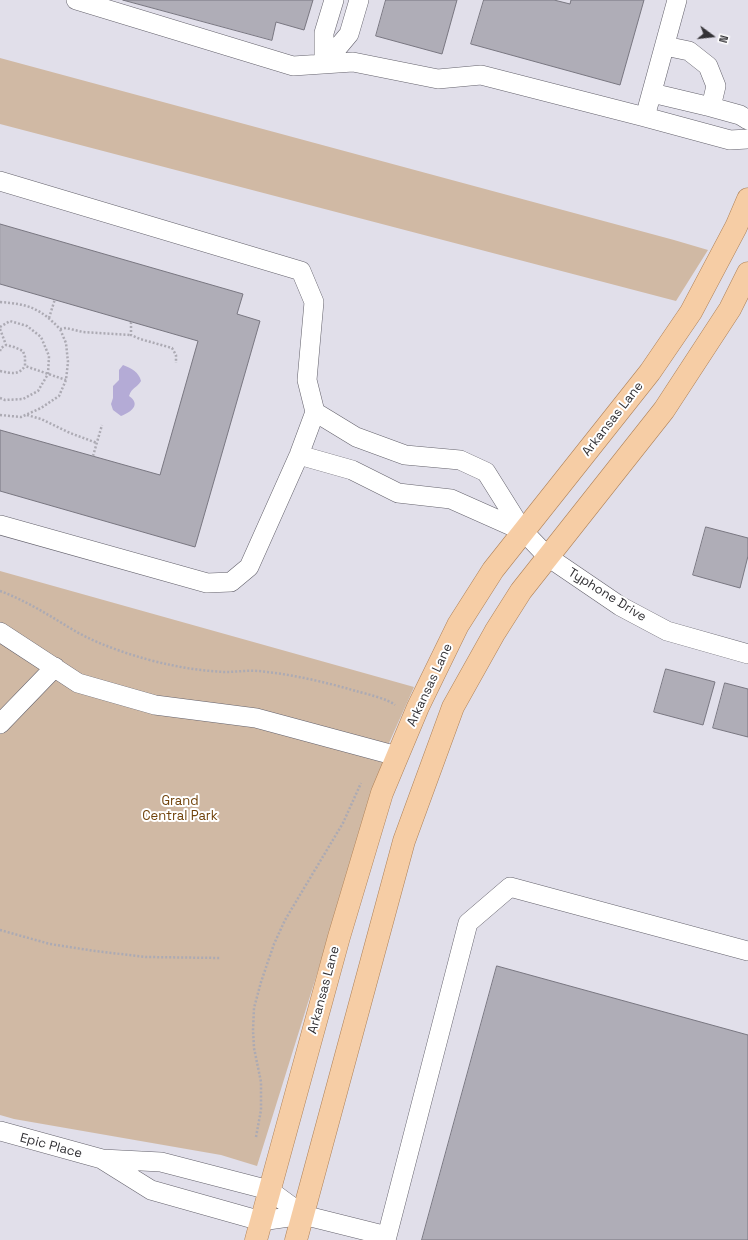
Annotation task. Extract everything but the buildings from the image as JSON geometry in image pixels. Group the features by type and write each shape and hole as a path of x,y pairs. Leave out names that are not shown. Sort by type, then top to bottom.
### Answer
{"main road":[{"name":"Arkansas Lane","path":"258,1230 339,937 382,793 418,707 458,625 492,570 650,372 691,312 736,227 748,199"},
{"path":"296,1240 404,840 453,707 495,632 521,592 664,410 730,309 748,273"}],"street":[{"path":"324,64 324,33 334,0"},
{"path":"324,64 349,34 359,0"},
{"path":"645,117 677,0"},
{"path":"85,1 293,66 352,62 438,78 481,75 730,140 748,139"},
{"path":"665,46 689,51 708,66 716,86 711,107"},
{"path":"652,93 740,115 748,120"},
{"path":"0,181 301,271 314,302 307,380 315,412 299,456 249,567 232,582 207,583 0,525"},
{"path":"315,412 356,437 405,455 460,460 486,472 523,531"},
{"path":"299,456 352,470 398,493 451,499 523,531"},
{"name":"Typhone Drive","path":"523,531 548,557 620,606 667,631 748,654"},
{"path":"0,632 78,683 155,705 256,718 397,756"},
{"path":"0,724 54,667"},
{"path":"102,1159 161,1162 270,1190 303,1215 386,1238 468,922 510,887 748,952"},
{"name":"Epic Place","path":"0,1131 102,1159"},
{"path":"102,1159 151,1190 258,1230 303,1215"}],"path":[{"path":"50,318 55,299"},
{"path":"0,302 32,307 50,318 60,329 66,343 68,362 66,380 59,396 41,408 21,417 0,415"},
{"path":"0,398 5,400 23,399 38,391 48,374 49,356 41,337 27,326 10,321 0,328 6,345"},
{"path":"131,322 131,335"},
{"path":"60,329 66,328 83,332 131,335 172,348 176,354 176,363"},
{"path":"0,351 1,348 6,345 23,351 26,366 22,371 15,373 0,371"},
{"path":"26,366 66,380"},
{"path":"26,415 41,419 70,433 97,443"},
{"path":"93,456 102,425"},
{"path":"0,591 31,605 76,631 134,655 171,665 200,670 224,672 258,671 335,685 367,694 395,705 393,711"},
{"path":"256,1137 261,1110 261,1082 254,1048 253,1030 254,1008 261,982 274,944 285,920 343,823 376,750"},
{"path":"0,930 50,944 95,951 146,957 221,958"}],"green space":[{"path":"0,58 708,250 676,301 0,124"},
{"name":"Grand Central Park","path":"0,571 414,687 389,743 257,1166 221,1155 14,1119 0,1115"}],"shaded area":[{"path":"123,365 137,373 141,381 129,396 133,399 135,405 134,408 121,416 113,410 111,404 113,398 113,386 119,380 119,370"}]}
